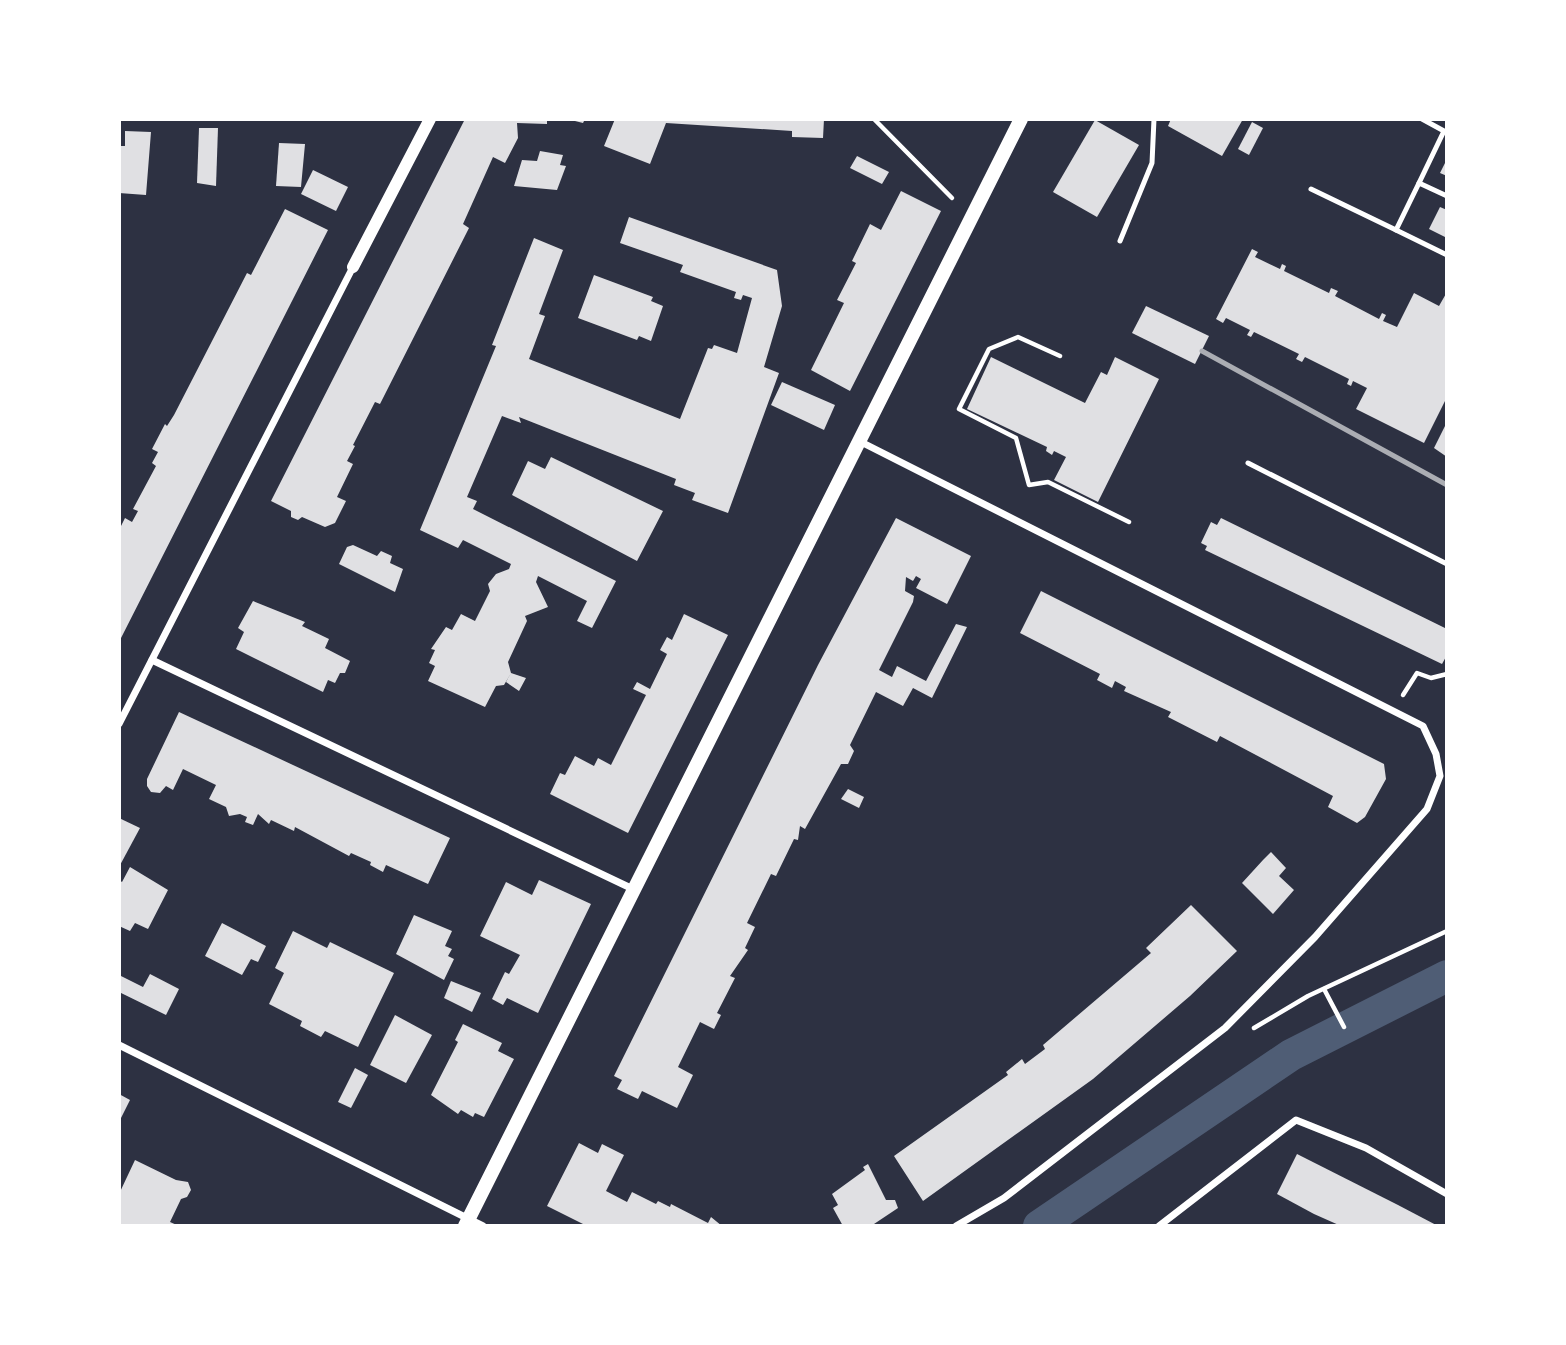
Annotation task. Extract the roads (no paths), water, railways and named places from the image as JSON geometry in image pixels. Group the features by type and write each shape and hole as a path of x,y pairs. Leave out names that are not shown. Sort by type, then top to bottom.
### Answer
{"main road":[{"path":"1006,148 1012,119"},
{"path":"467,1223 1021,119"}],"street":[{"path":"119,724 430,119"},
{"path":"861,442 1423,726 1436,754 1440,776 1427,808 1315,937 1225,1028 1004,1198 956,1226"},
{"path":"152,660 636,890"},
{"path":"119,1045 467,1223 482,1226"},
{"path":"1159,1226 1296,1120 1366,1148 1447,1194"}],"lane":[{"path":"1120,241 1153,163 1154,119"},
{"path":"1396,230 1446,128 1422,119"},
{"path":"1419,183 1447,197"},
{"path":"1311,189 1447,256"},
{"path":"1248,463 1447,564"}],"waterway":[{"path":"1039,1226 1291,1055 1447,976"}],"railway":[{"path":"1202,351 1447,485"}]}
